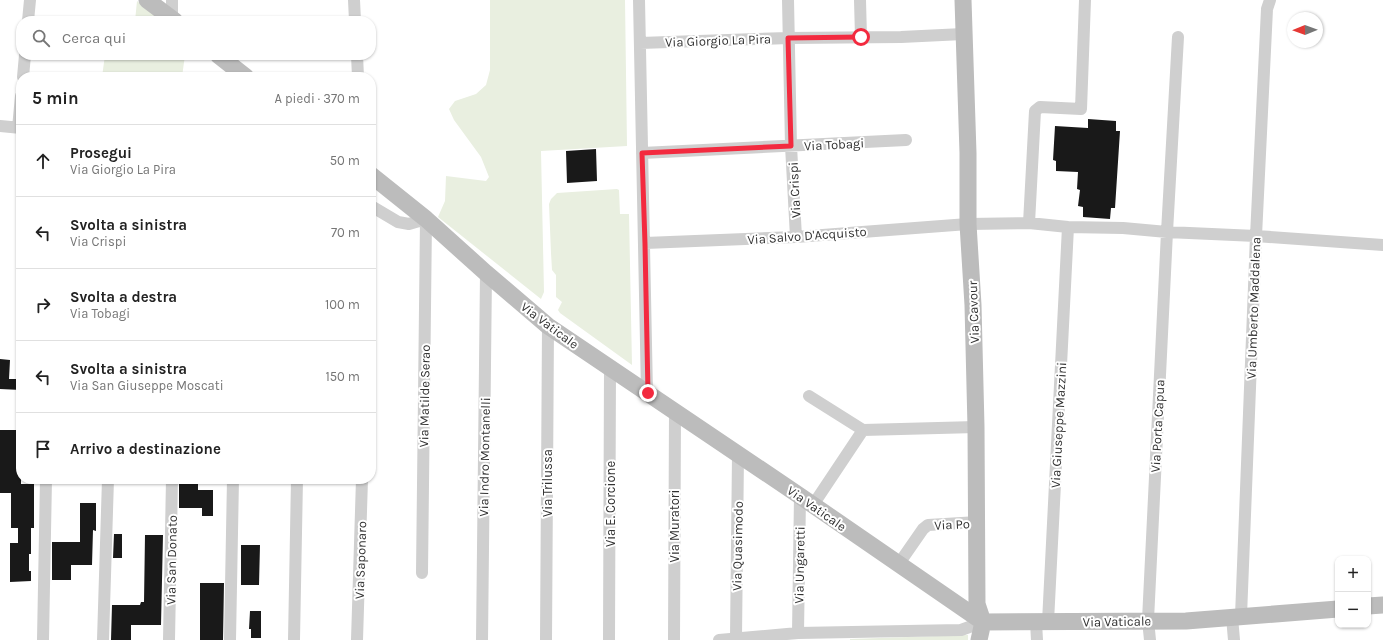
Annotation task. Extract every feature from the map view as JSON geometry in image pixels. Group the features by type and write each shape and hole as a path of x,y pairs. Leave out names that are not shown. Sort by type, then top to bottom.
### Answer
{"street":[{"path":"28,16 30,0"},
{"path":"146,0 168,16"},
{"path":"172,0 174,16"},
{"path":"354,0 355,16"},
{"path":"639,0 648,393"},
{"name":"Via Crispi","path":"788,0 791,146 796,237"},
{"path":"860,0 861,37"},
{"name":"Via Cavour","path":"963,0 968,153 968,224 973,305 976,427 978,522 977,604 983,622"},
{"path":"1029,223 1035,111 1040,107 1081,109 1085,0"},
{"name":"Via Umberto Maddalena","path":"1234,640 1267,17 1270,0"},
{"name":"Via Giorgio La Pira","path":"640,42 901,37 963,34"},
{"name":"Via Porta Capua","path":"1150,640 1148,620 1178,38"},
{"path":"23,72 25,60"},
{"path":"224,60 240,72"},
{"path":"357,60 358,72"},
{"path":"0,126 16,128"},
{"name":"Via Tobagi","path":"642,153 906,140"},
{"name":"Via Vaticale","path":"376,179 426,219 548,326 983,622 1186,621 1335,609"},
{"path":"376,209 398,222 409,224 426,219"},
{"name":"Via Matilde Serao","path":"422,573 426,219"},
{"name":"Via Salvo D'Acquisto","path":"645,244 796,237 968,224 1029,223 1068,227 1123,228 1383,245"},
{"name":"Via Giuseppe Mazzini","path":"1037,640 1042,622 1068,227"},
{"name":"Via Indro Montanelli","path":"482,640 486,273"},
{"name":"Via Trilussa","path":"546,640 548,326"},
{"name":"Via E. Corcione","path":"609,640 610,368"},
{"path":"809,396 863,430 976,427"},
{"name":"Via Muratori","path":"674,640 675,412"},
{"path":"806,501 863,430"},
{"name":"Via Quasimodo","path":"738,454 738,639"},
{"path":"43,640 46,484"},
{"path":"103,640 108,484"},
{"name":"Via San Donato","path":"169,640 172,484"},
{"path":"230,640 233,484"},
{"path":"294,640 297,484"},
{"name":"Via Saponaro","path":"357,640 362,484"},
{"name":"Via Ungaretti","path":"798,633 806,501"},
{"name":"Via Po","path":"898,565 923,529 928,525 978,522"},
{"path":"1371,606 1383,605"},
{"path":"719,640 798,633 814,636 961,630 983,622"},
{"path":"979,640 983,622"}],"green space":[{"path":"490,0 625,0 627,146 541,151 544,292 541,299 438,217 445,201 446,176 486,181 489,177 481,157 454,120 449,109 455,101 476,94 486,85 490,70"},
{"path":"137,1 156,16 136,16"},
{"path":"104,60 184,60 183,72 103,72"},
{"path":"619,190 620,214 629,214 632,365 560,313 558,310 562,302 556,297 556,275 552,270 549,204 551,199 557,193"},
{"path":"968,635 968,640 850,640 850,639"}],"building":[{"path":"1088,119 1116,121 1116,131 1120,131 1115,208 1111,208 1110,219 1083,217 1083,207 1078,206 1080,190 1077,189 1078,172 1056,171 1056,161 1053,160 1055,126 1088,128"},
{"path":"596,149 597,181 567,183 566,151"},
{"path":"0,359 10,360 9,379 16,379 16,390 0,389"},
{"path":"0,430 16,430 16,484 34,484 34,528 31,528 31,554 29,554 29,571 31,571 31,581 10,582 10,543 18,543 18,528 11,528 11,493 0,493"},
{"path":"179,484 198,484 198,490 213,490 213,516 202,516 202,508 179,508"},
{"path":"80,503 96,503 96,531 93,530 92,565 71,565 71,580 52,580 52,542 80,542"},
{"path":"114,534 122,534 122,558 113,558"},
{"path":"145,535 163,535 161,625 131,625 131,640 111,640 112,605 140,605 141,602 144,602"},
{"path":"241,545 260,545 259,585 241,585"},
{"path":"200,583 224,583 223,640 200,640"},
{"path":"250,611 261,611 261,638 251,638 251,629 249,629"}],"route":[{"path":"648,393 642,153 791,146 788,38 861,37"}]}
